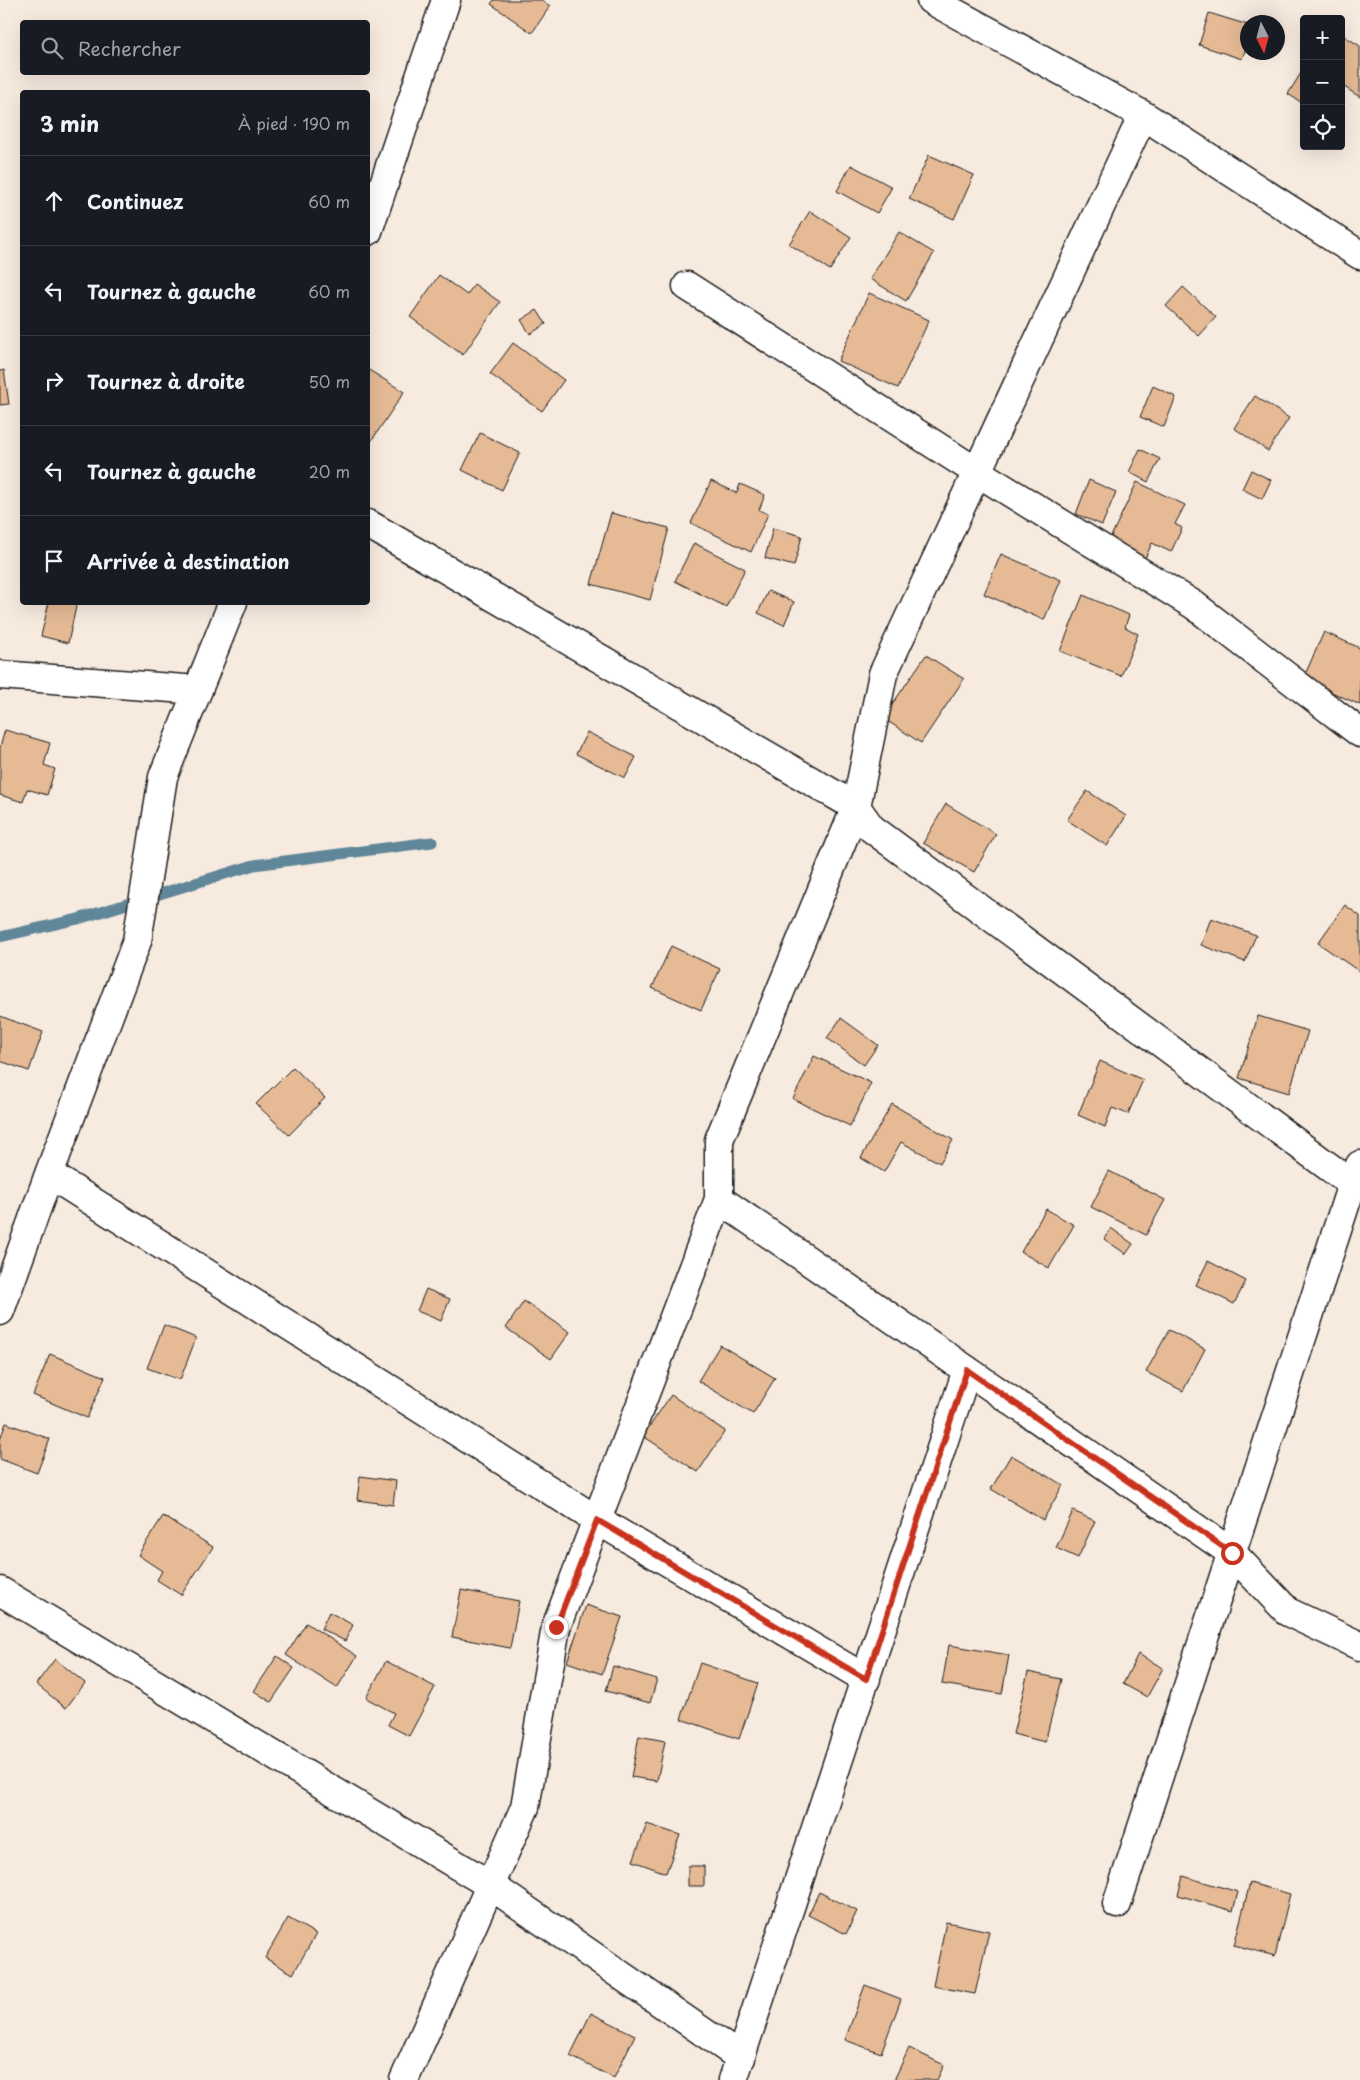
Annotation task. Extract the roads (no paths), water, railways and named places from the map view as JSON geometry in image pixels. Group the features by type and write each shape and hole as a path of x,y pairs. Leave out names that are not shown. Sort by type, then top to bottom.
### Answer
{"street":[{"path":"370,225 446,0"},
{"path":"931,0 1143,115 1360,256"},
{"path":"404,2080 525,1807 556,1627 719,1199 719,1140 856,808 883,674 1143,115"},
{"path":"687,286 977,472 1194,605 1360,734"},
{"path":"370,525 856,808 871,828 1356,1175 1117,1904"},
{"path":"0,1311 137,940 162,777 232,605"},
{"path":"0,676 198,690"},
{"path":"49,1174 597,1520 866,1679"},
{"path":"719,1199 1232,1553 1288,1612 1360,1646"},
{"path":"0,1591 490,1885 737,2069 967,1370"}],"waterway":[{"path":"0,937 78,919 254,865 432,842"}]}
